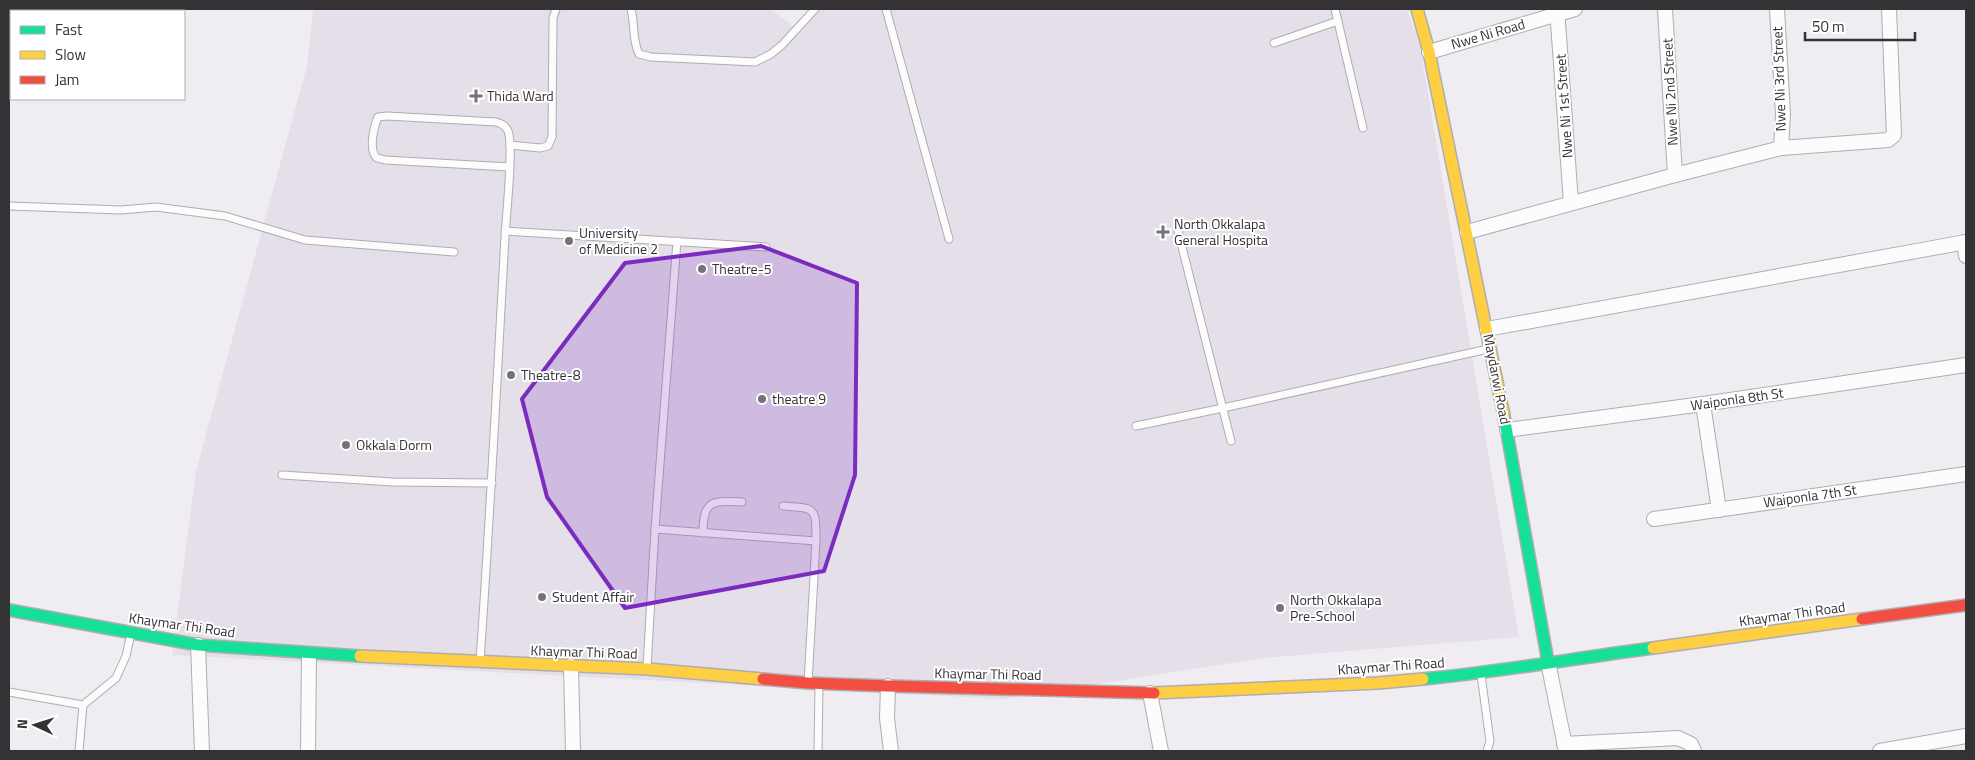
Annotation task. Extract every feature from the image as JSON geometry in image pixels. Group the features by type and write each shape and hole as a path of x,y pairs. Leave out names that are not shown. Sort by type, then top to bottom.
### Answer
{"main road":[{"name":"Maydarwi Road","path":"1417,9 1429,52 1491,348 1548,662"},
{"name":"Khaymar Thi Road","path":"9,610 198,645 308,654 647,669 814,683 1150,693 1378,683 1481,674 1548,662 1966,605"}],"street":[{"name":"Nwe Ni Road","path":"1429,52 1557,11 1575,9"},
{"name":"Nwe Ni 2nd Street","path":"1665,9 1675,175"},
{"name":"Nwe Ni 3rd Street","path":"1777,9 1783,114 1781,148"},
{"path":"1466,232 1781,148 1888,140 1894,135 1888,9"},
{"name":"Nwe Ni 1st Street","path":"1557,11 1571,203"},
{"path":"1486,329 1965,242 1966,256"},
{"name":"Waiponla 8th St","path":"1507,430 1703,404 1966,365"},
{"path":"1703,404 1718,510"},
{"name":"Waiponla 7th St","path":"1654,519 1966,474"},
{"path":"198,645 202,751"},
{"path":"308,654 308,751"},
{"name":"Maydarwi Road","path":"1548,662 1565,748"},
{"path":"571,666 573,751"},
{"path":"888,686 887,718 891,751"},
{"path":"1150,693 1161,751"},
{"path":"1880,751 1966,736"},
{"path":"1565,748 1678,738 1691,744 1694,751"}],"lane":[{"path":"510,145 540,148 548,146 552,137 553,18 556,9"},
{"path":"631,9 635,46 639,54 651,57 755,62 771,54 816,9"},
{"path":"886,9 949,239"},
{"path":"1335,9 1363,128"},
{"path":"1274,42 1338,21"},
{"path":"480,663 509,167 510,145 508,132 505,126 496,122 387,116 378,117 374,125 373,151 378,158 509,167"},
{"path":"9,206 121,210 156,207 225,216 305,240 454,252"},
{"path":"1178,230 1231,441"},
{"path":"505,231 766,247"},
{"path":"647,669 677,241"},
{"path":"1136,426 1491,348"},
{"path":"282,476 393,482 492,483"},
{"path":"703,532 704,515 712,504 717,501 742,502"},
{"path":"783,506 810,509 814,512 816,518 814,683 818,751"},
{"path":"656,530 816,541"},
{"path":"79,751 83,704 116,678 126,656 131,633"},
{"path":"1481,674 1490,742 1487,751"},
{"path":"9,692 83,704"}],"highlighted area":[{"path":"761,246 857,283 855,475 824,571 625,608 547,497 522,399 625,263"}],"shaded area":[{"path":"9,9 163,9 10,10 9,77"},
{"path":"313,9 770,9 793,26 811,9 1407,9 1420,46 1519,637 1263,658 1003,699 172,655 196,471 307,66"}],"traffic: fast":[{"path":"1504,416 1548,662"},
{"path":"9,610 198,645 360,656"},
{"path":"1423,679 1509,669 1653,648"}],"traffic: slow":[{"path":"1417,9 1429,52 1504,416"},
{"path":"1653,648 1862,619"},
{"path":"360,656 647,669 763,679"},
{"path":"1154,693 1378,683 1423,679"}],"traffic: jam":[{"path":"1862,619 1966,605"},
{"path":"763,679 888,686 1154,693"}],"place":[{"name":"Thida Ward","path":"476,96"},
{"name":"North Okkalapa General Hospita","path":"1163,232"},
{"name":"University of Medicine 2","path":"569,241"},
{"name":"Theatre-5","path":"702,269"},
{"name":"Theatre-8","path":"511,375"},
{"name":"theatre 9","path":"762,399"},
{"name":"Okkala Dorm","path":"346,445"},
{"name":"Student Affair","path":"542,597"},
{"name":"North Okkalapa Pre-School","path":"1280,608"}]}
